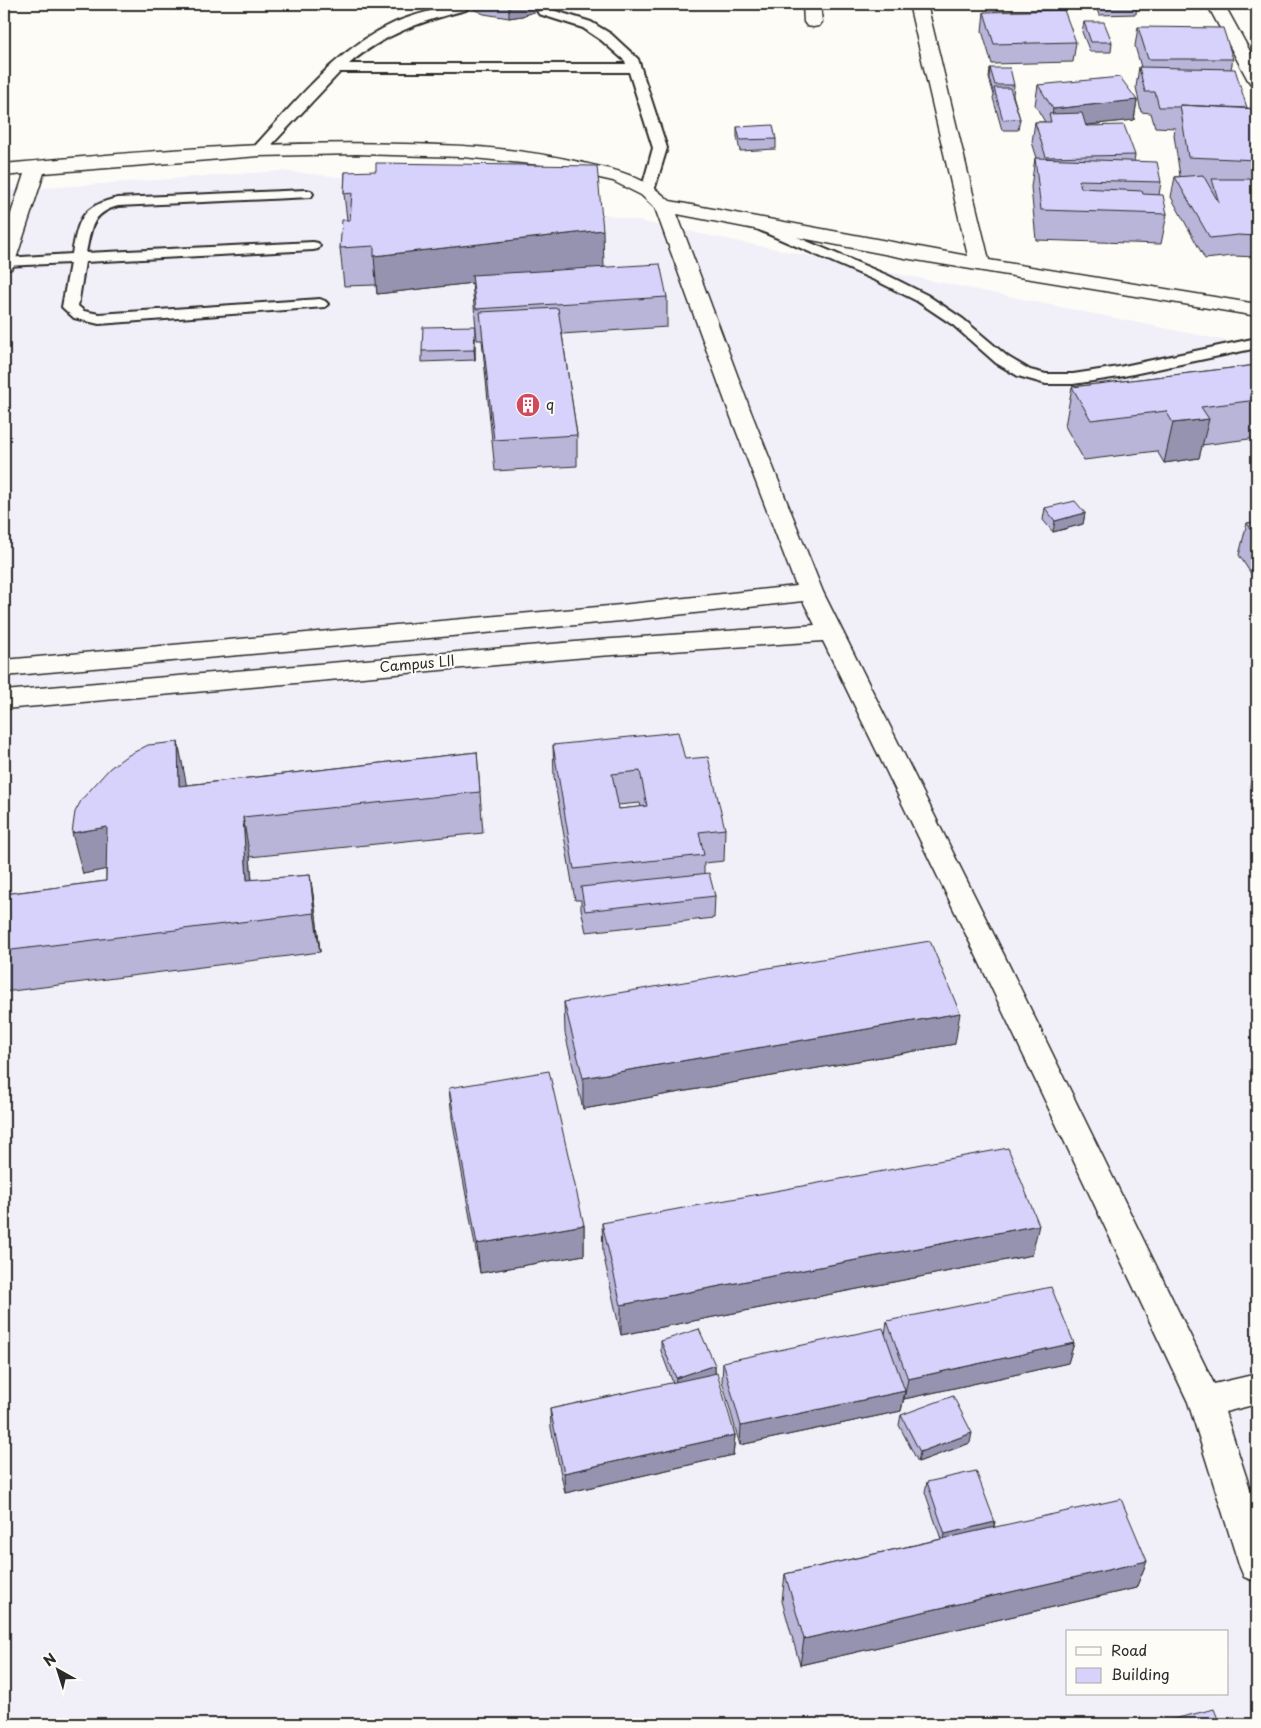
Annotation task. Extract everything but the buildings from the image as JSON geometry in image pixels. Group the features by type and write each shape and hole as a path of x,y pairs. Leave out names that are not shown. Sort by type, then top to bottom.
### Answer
{"street":[{"path":"812,4 813,22"},
{"path":"918,4 980,264"},
{"path":"1216,4 1257,80"},
{"path":"4,170 260,150 357,148 463,151 542,159 619,178 656,199 757,224 980,264 1257,310"},
{"path":"4,263 36,168"},
{"path":"656,199 811,592 994,962 1205,1401 1257,1565"},
{"path":"4,668 611,614 811,592"},
{"name":"Campus Lll","path":"4,700 598,648 830,632"},
{"path":"1205,1401 1257,1389"}],"lane":[{"path":"260,150 337,68 359,48 391,29 423,17 462,7"},
{"path":"543,11 587,25 606,36 630,59 651,116 660,148 656,199"},
{"path":"337,68 633,68"},
{"path":"306,194 118,202 101,206 89,216 78,258 70,306 79,314 98,318 320,304"},
{"path":"757,224 884,279 922,298 958,322 1002,360 1024,373 1046,379 1073,379 1119,372 1257,343"},
{"path":"4,263 313,246"}],"shaded area":[{"path":"281,171 505,194 1257,347 1257,1724 4,1724 4,191"}],"place":[{"name":"q","path":"528,405"}]}
